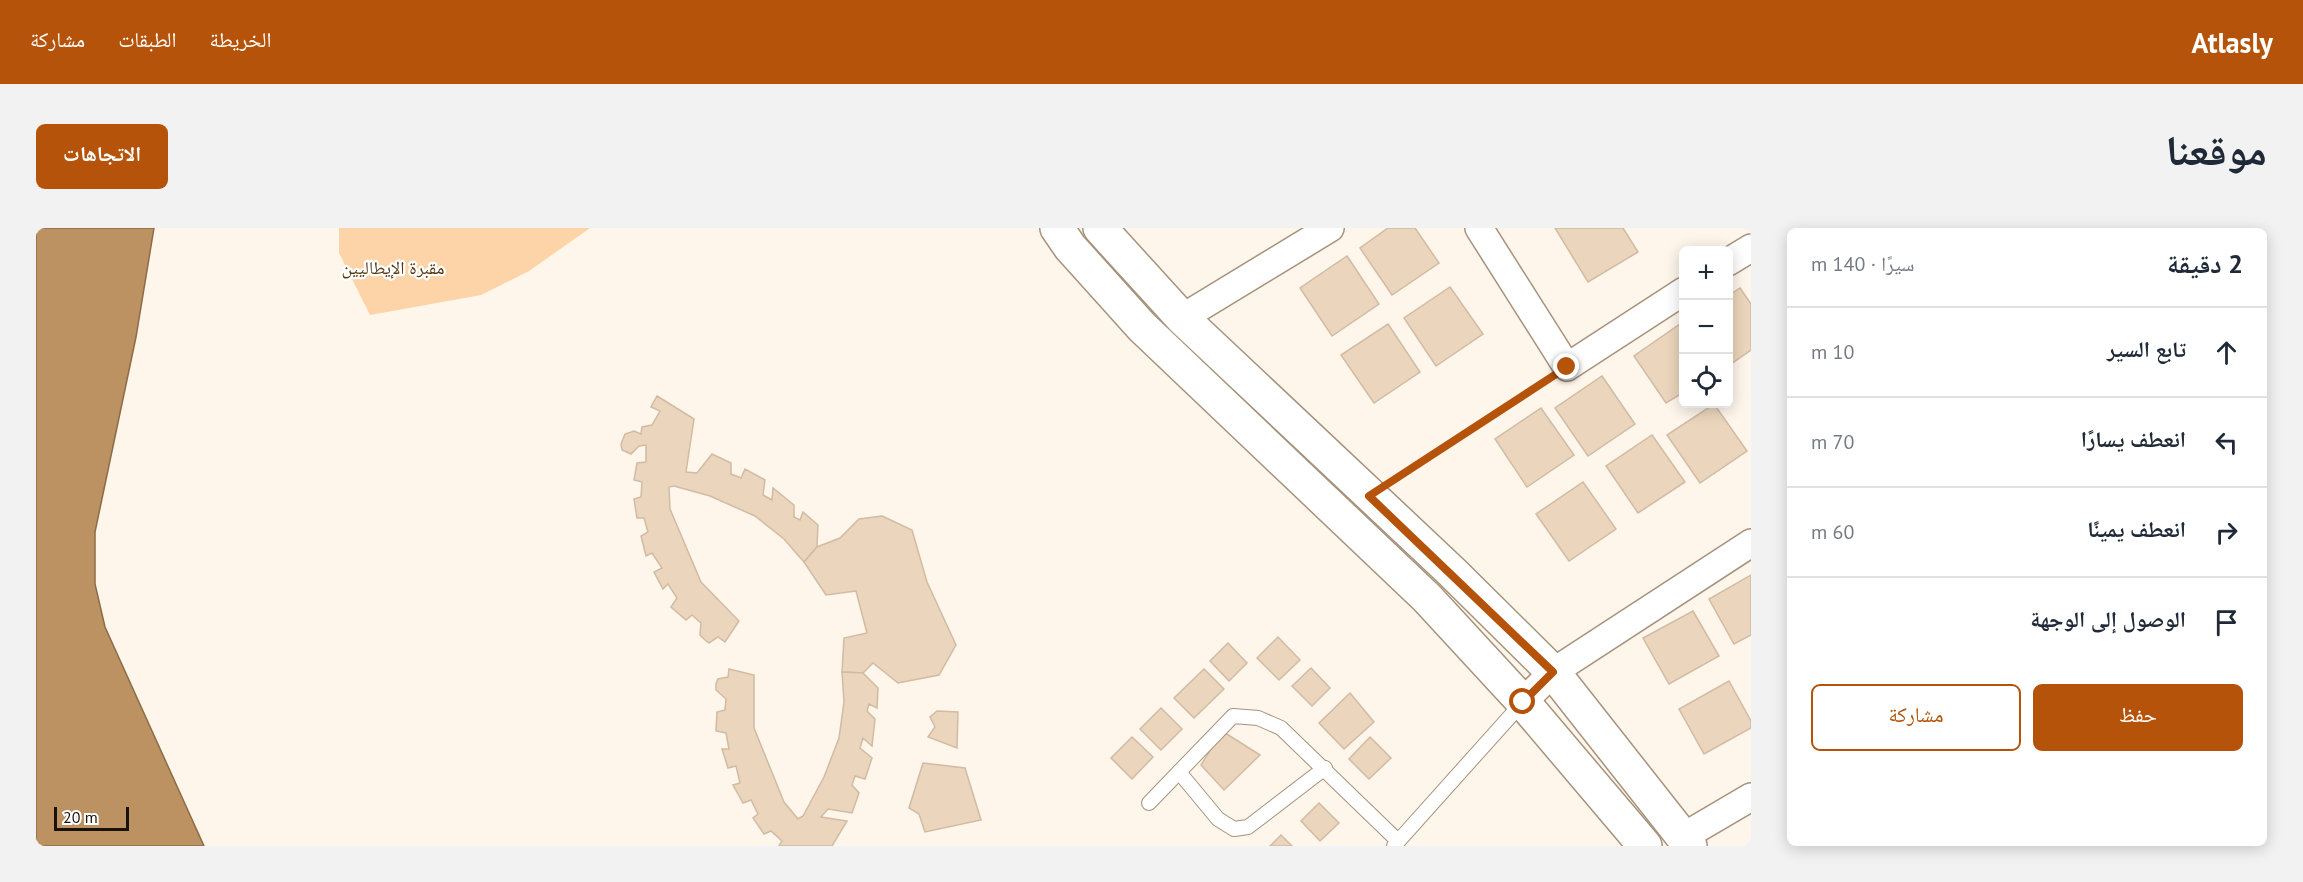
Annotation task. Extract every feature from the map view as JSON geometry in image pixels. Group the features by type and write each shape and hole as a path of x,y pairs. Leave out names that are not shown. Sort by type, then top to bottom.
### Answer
{"street":[{"path":"1057,228 1070,247 1142,327 1427,598 1523,702 1646,846"},
{"path":"1100,228 1182,318 1553,672 1687,841 1751,796"},
{"path":"1182,318 1330,228"},
{"path":"1479,228 1567,367 1679,294"},
{"path":"1733,259 1751,248"},
{"path":"1523,702 1553,672 1751,543"}],"lane":[{"path":"1149,804 1233,716 1258,718 1281,728 1325,768 1396,844 1523,702"},
{"path":"1179,772 1218,819 1234,829 1248,827 1325,768"}],"path":[{"path":"1369,496 1567,367"}],"green space":[{"name":"مقبرة الإيطاليين","path":"339,228 590,228 529,271 481,295 370,315 339,253"}],"shaded area":[{"path":"36,228 154,228 136,337 95,532 95,584 105,627 204,846 36,846"}],"building":[{"path":"1388,228 1415,228 1439,263 1392,295 1360,248"},
{"path":"1555,228 1623,228 1638,252 1588,282"},
{"path":"1347,256 1379,304 1332,336 1300,288"},
{"path":"1450,287 1483,334 1436,366 1404,318"},
{"path":"1740,288 1751,304 1751,350 1733,363 1733,300 1733,293"},
{"path":"1388,324 1420,372 1374,403 1341,355"},
{"path":"1679,325 1679,395 1666,403 1634,356"},
{"path":"1602,376 1635,424 1588,456 1555,408"},
{"path":"657,396 694,419 686,472 697,473 712,454 731,463 731,474 741,478 745,469 765,480 763,495 772,500 773,488 794,505 794,517 800,520 803,512 818,525 817,547 804,562 784,539 755,516 710,496 674,486 669,487 670,509 701,582 739,621 725,642 718,637 709,643 700,635 701,623 692,615 686,620 671,607 677,598 668,584 663,589 654,572 662,568 652,553 646,556 641,536 648,532 644,518 637,518 634,499 641,497 642,482 634,480 637,463 646,462 646,445 639,446 631,454 622,450 621,444 625,434 634,431 641,434 642,427 652,425 660,411 651,407"},
{"path":"1541,408 1574,455 1527,487 1495,439"},
{"path":"1708,408 1717,408 1747,451 1700,483 1667,435"},
{"path":"1652,435 1685,482 1638,513 1606,466"},
{"path":"1583,482 1616,529 1569,561 1536,514"},
{"path":"882,516 912,530 927,582 956,645 939,675 898,683 873,663 863,673 842,672 844,638 867,633 856,591 826,595 804,562 817,547 840,538 859,519"},
{"path":"1751,575 1751,635 1734,644 1709,599"},
{"path":"1693,611 1719,656 1669,684 1643,638"},
{"path":"1278,637 1300,660 1279,680 1257,658"},
{"path":"1228,643 1247,663 1229,681 1210,661"},
{"path":"1311,668 1330,688 1312,706 1292,686"},
{"path":"729,669 754,675 754,728 784,802 798,819 803,816 824,777 839,738 844,702 842,672 863,673 878,688 877,708 869,704 867,711 875,719 872,746 863,738 860,748 872,758 865,779 855,776 852,785 859,793 852,813 828,809 821,817 847,821 832,846 779,846 782,841 771,831 764,834 753,818 758,814 751,800 743,803 733,785 740,783 736,766 728,768 722,749 729,749 726,733 716,731 717,712 725,710 726,699 716,690 716,684 718,679 728,677"},
{"path":"1204,669 1224,689 1194,718 1174,698"},
{"path":"1729,681 1751,721 1751,728 1704,754 1679,709"},
{"path":"1350,693 1374,722 1344,749 1319,723"},
{"path":"1161,708 1182,729 1161,750 1140,729"},
{"path":"937,711 958,712 957,748 928,737 935,727 930,717"},
{"path":"1222,731 1260,755 1224,790 1201,765"},
{"path":"1132,737 1153,757 1132,779 1111,758"},
{"path":"1370,737 1391,758 1369,779 1349,759"},
{"path":"923,763 965,768 981,820 925,832 919,814 909,808"},
{"path":"1319,803 1339,823 1320,841 1301,821"},
{"path":"1281,835 1292,846 1270,846"}],"route":[{"path":"1523,702 1553,672 1452,572 1369,496 1567,367"}]}
